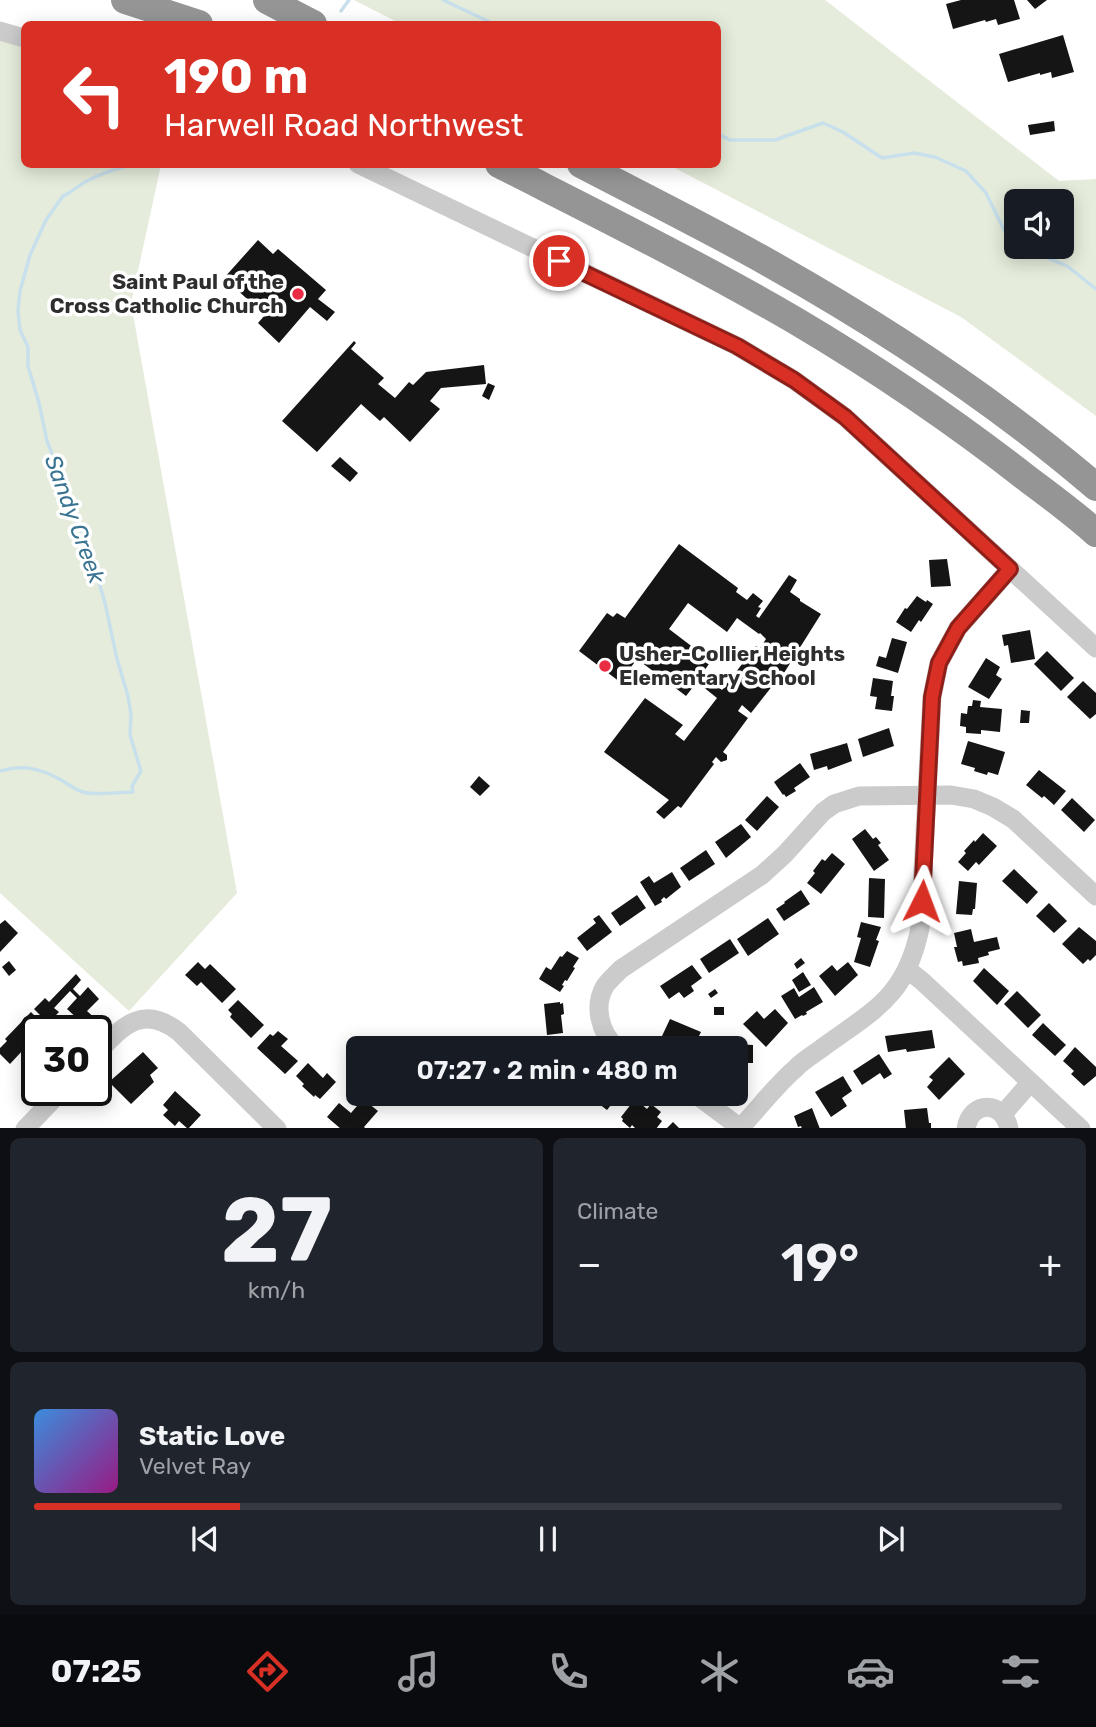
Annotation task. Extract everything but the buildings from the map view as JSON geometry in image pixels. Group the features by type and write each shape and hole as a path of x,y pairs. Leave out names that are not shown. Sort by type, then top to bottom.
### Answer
{"highway":[{"path":"125,0 189,21"},
{"path":"267,0 307,21"},
{"path":"507,168 720,278 796,321 921,400 984,445 1096,533"},
{"path":"589,168 769,263 865,319 966,387 1096,487"}],"street":[{"path":"0,31 21,37"},
{"path":"366,168 737,346 794,380 845,417 1096,648"},
{"path":"711,1106 741,1128 796,1068 882,1004 897,988 908,970 920,928 932,697 939,663 958,628 1010,569"},
{"path":"607,1036 599,1018 599,1003 605,986 621,969 762,875 834,804 859,796 951,795 974,799 993,807 1013,819 1096,896"},
{"path":"908,970 1080,1128"},
{"path":"112,1037 131,1022 144,1019 169,1024 276,1128"},
{"path":"966,1128 969,1118 978,1109 992,1107 1006,1121 1030,1083"},
{"path":"26,1128 47,1106"}],"green space":[{"path":"354,0 825,0 1059,181 1096,179 1096,416 961,317 675,168 721,168 721,21 395,21"},
{"path":"0,34 21,40 21,168 160,168 131,303 237,893 129,1011 0,893"}],"waterway":[{"name":"Sandy Creek","path":"341,11 349,0"},
{"name":"Sandy Creek","path":"443,0 488,21"},
{"name":"Sandy Creek","path":"721,136 730,140 775,140 823,123 843,132 882,158 914,153 935,157 966,171 986,193 1004,230"},
{"name":"Sandy Creek","path":"0,771 33,769 80,791 101,794 133,792 132,786 141,771 130,735 128,696 105,603 89,548 47,441 28,366 28,347 20,330 18,311 20,291 30,255 46,220 63,196 99,175 122,168"},
{"name":"Sandy Creek","path":"1050,259 1067,266 1096,289"}],"place":[{"name":"Saint Paul of the Cross Catholic Church","path":"298,294"},
{"name":"Usher-Collier Heights Elementary School","path":"605,666"}],"route":[{"path":"559,261 737,346 794,380 845,417 1010,569 958,628 939,663 932,697 922,901"}]}
